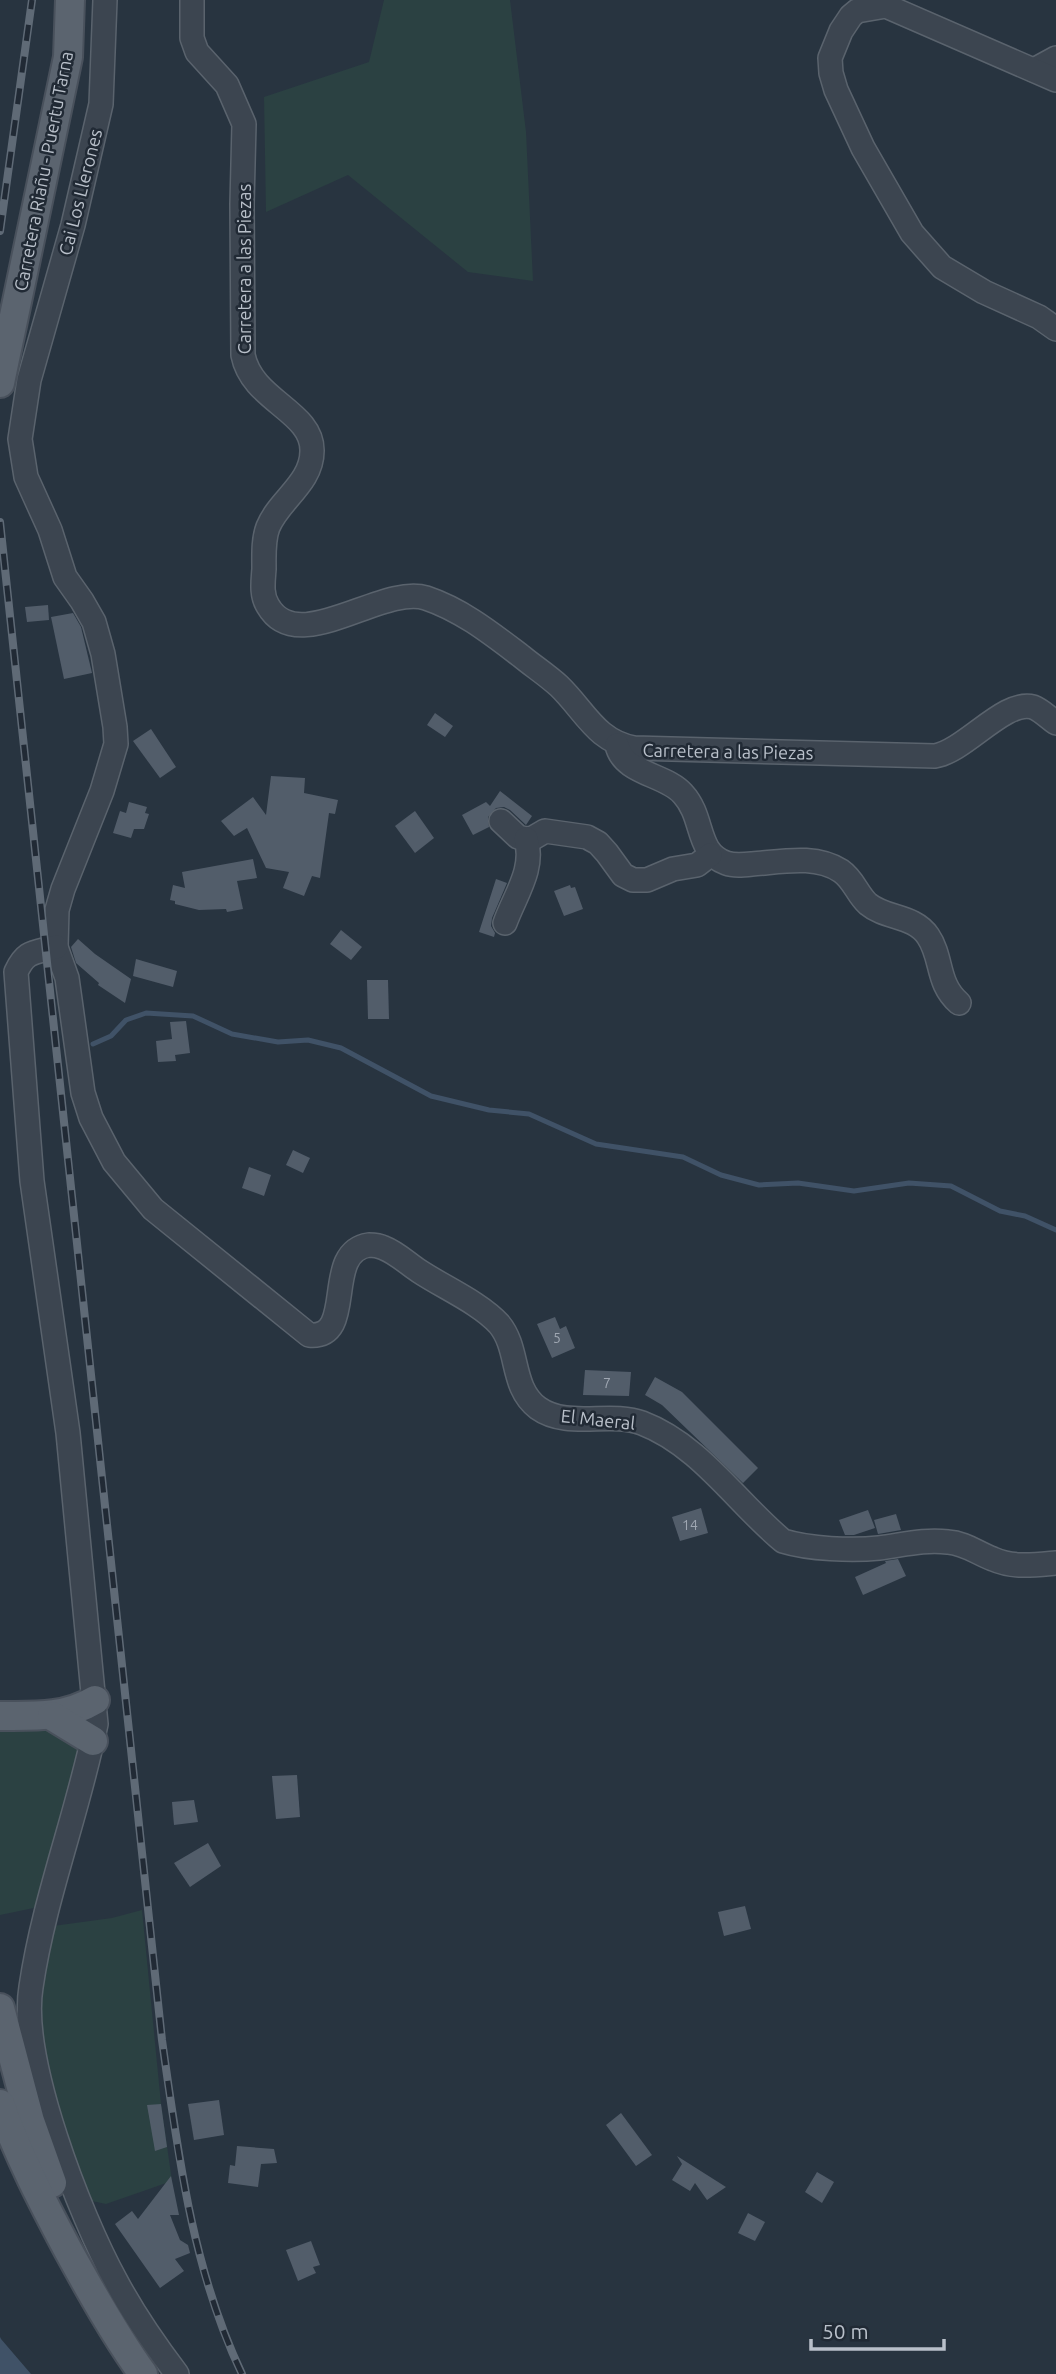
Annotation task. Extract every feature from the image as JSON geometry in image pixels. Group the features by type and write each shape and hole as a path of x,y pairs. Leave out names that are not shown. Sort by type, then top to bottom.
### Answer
{"main road":[{"name":"Carretera Riañu - Puertu Tarna","path":"0,383 68,57 70,0"},
{"path":"0,1732 8,1712 52,1716 67,1713 95,1700"},
{"path":"52,1716 93,1741"},
{"path":"0,2008 30,2121 61,2210 65,2244"},
{"path":"0,2104 39,2195 94,2299 143,2374"},
{"path":"0,2155 71,2278 94,2299"}],"street":[{"name":"Cai Los Llerones","path":"105,0 101,104 73,225 29,380 20,439 26,477 50,530 65,577 94,622 103,654 116,727 116,744 102,791 57,909 56,947 66,978 83,1093 91,1118 114,1162 153,1209"},
{"name":"Carretera a las Piezas","path":"192,0 192,38 197,52 227,85 244,124 243,355 246,368 262,390 297,418 310,439 312,449 310,465 305,475 267,529 263,591 268,607 288,622 306,625 330,621 395,597 410,595 427,598 464,615 556,683 605,738 617,745 634,748 935,756 954,750 1013,709 1033,707 1056,723"},
{"path":"1056,80 886,6 857,11 851,16 841,31 830,58 831,73 863,148 912,233 942,267 984,292 1039,317 1056,329"},
{"path":"1034,70 1056,58"},
{"path":"617,745 619,753 633,766 681,791 696,812 710,855 737,866 806,861 839,870 854,883 867,903 910,920 922,928 930,938 946,988 959,1003"},
{"path":"501,821 518,837 526,839 545,831 586,837 607,853 623,874 639,881 673,869 696,865 710,855"},
{"path":"505,923 527,870 529,850 526,839"},
{"path":"56,947 30,953 22,958 16,972 32,1181 68,1433 96,1724 48,1905 35,1965 30,2002 32,2044 57,2139 85,2213 115,2280 177,2374"},
{"name":"El Maeral","path":"153,1209 309,1335 319,1336 332,1327 344,1270 349,1258 358,1249 370,1245 396,1254 499,1324 511,1345 518,1381 538,1408 569,1417 623,1419 654,1428 688,1451 783,1541 798,1545 854,1549 918,1541 951,1542 968,1546 1007,1564 1021,1566 1056,1563"}],"green space":[{"path":"384,0 510,0 526,132 533,281 468,272 348,175 266,212 264,97 369,62"},
{"path":"24,1716 93,1741 48,1905 0,1915 0,1732"},
{"path":"142,1910 161,2104 172,2181 106,2204 92,2201 52,2091 43,2046 42,1987 53,1926 112,1918"}],"water":[{"path":"0,2337 1,2339 31,2374 0,2374"}],"building":[{"path":"48,605 49,620 27,622 25,607"},
{"path":"73,613 81,627 92,673 64,679 51,617"},
{"path":"435,713 453,726 445,737 427,725"},
{"path":"151,729 176,767 160,778 133,741"},
{"path":"271,776 305,778 304,793 338,800 335,814 329,813 320,878 312,876 304,896 283,888 289,872 266,868 247,828 234,836 221,821 253,797 266,815"},
{"path":"500,791 532,816 526,825 510,810 504,807 496,808 488,817 489,827 473,835 462,815 486,802 490,806"},
{"path":"129,802 147,807 145,813 149,814 144,829 134,829 131,838 113,833 120,811 126,813"},
{"path":"415,811 434,838 415,853 395,826"},
{"path":"253,859 257,878 237,881 243,909 227,912 226,909 199,910 175,904 175,901 170,900 173,885 185,888 182,872"},
{"path":"496,879 507,883 492,918 494,937 479,932"},
{"path":"570,885 571,888 575,887 583,909 564,916 554,891"},
{"path":"341,930 362,947 351,960 330,944"},
{"path":"78,939 131,979 125,1003 98,985 99,983 76,963 71,947"},
{"path":"136,959 177,971 173,987 133,976"},
{"path":"367,980 388,980 389,1019 368,1019"},
{"path":"186,1021 190,1053 175,1055 176,1061 158,1062 156,1041 172,1039 170,1022"},
{"path":"293,1150 310,1158 303,1173 286,1165"},
{"path":"249,1167 271,1175 264,1196 242,1188"},
{"path":"555,1317 560,1329 566,1326 575,1348 552,1358 537,1324"},
{"path":"585,1370 631,1372 629,1396 583,1395"},
{"path":"655,1377 682,1392 758,1468 743,1483 662,1405 645,1395"},
{"path":"701,1508 708,1533 680,1541 672,1517"},
{"path":"868,1510 875,1528 845,1535 839,1520"},
{"path":"896,1514 901,1530 878,1534 874,1520"},
{"path":"898,1559 906,1576 863,1595 855,1577 886,1563 885,1561"},
{"path":"297,1775 300,1817 276,1819 272,1776"},
{"path":"194,1800 198,1822 174,1825 172,1802"},
{"path":"208,1843 221,1866 190,1887 174,1863"},
{"path":"745,1906 751,1929 724,1936 718,1912"},
{"path":"219,2100 224,2135 194,2140 188,2104"},
{"path":"161,2104 167,2147 155,2151 147,2105"},
{"path":"621,2113 652,2155 636,2166 606,2125"},
{"path":"237,2146 274,2149 277,2163 261,2164 258,2187 228,2183 230,2165 235,2166"},
{"path":"677,2156 726,2187 707,2200 695,2183 690,2191 672,2180 682,2164"},
{"path":"817,2172 834,2182 822,2203 805,2192"},
{"path":"171,2176 179,2215 170,2215 180,2240 188,2245 190,2253 175,2259 184,2271 160,2288 115,2224 132,2211 138,2219"},
{"path":"748,2213 765,2222 755,2241 738,2233"},
{"path":"311,2241 320,2265 313,2267 316,2273 298,2281 286,2250"}],"waterway":[{"path":"93,1044 111,1036 126,1020 146,1013 193,1016 232,1034 278,1042 308,1040 341,1048 431,1096 489,1110 529,1114 596,1144 683,1157 721,1175 759,1185 798,1183 854,1191 909,1183 951,1186 1000,1211 1025,1216 1056,1230"}],"railway":[{"path":"0,231 32,0"},
{"path":"0,522 162,2040 181,2168 199,2252 225,2334 242,2374"}]}
